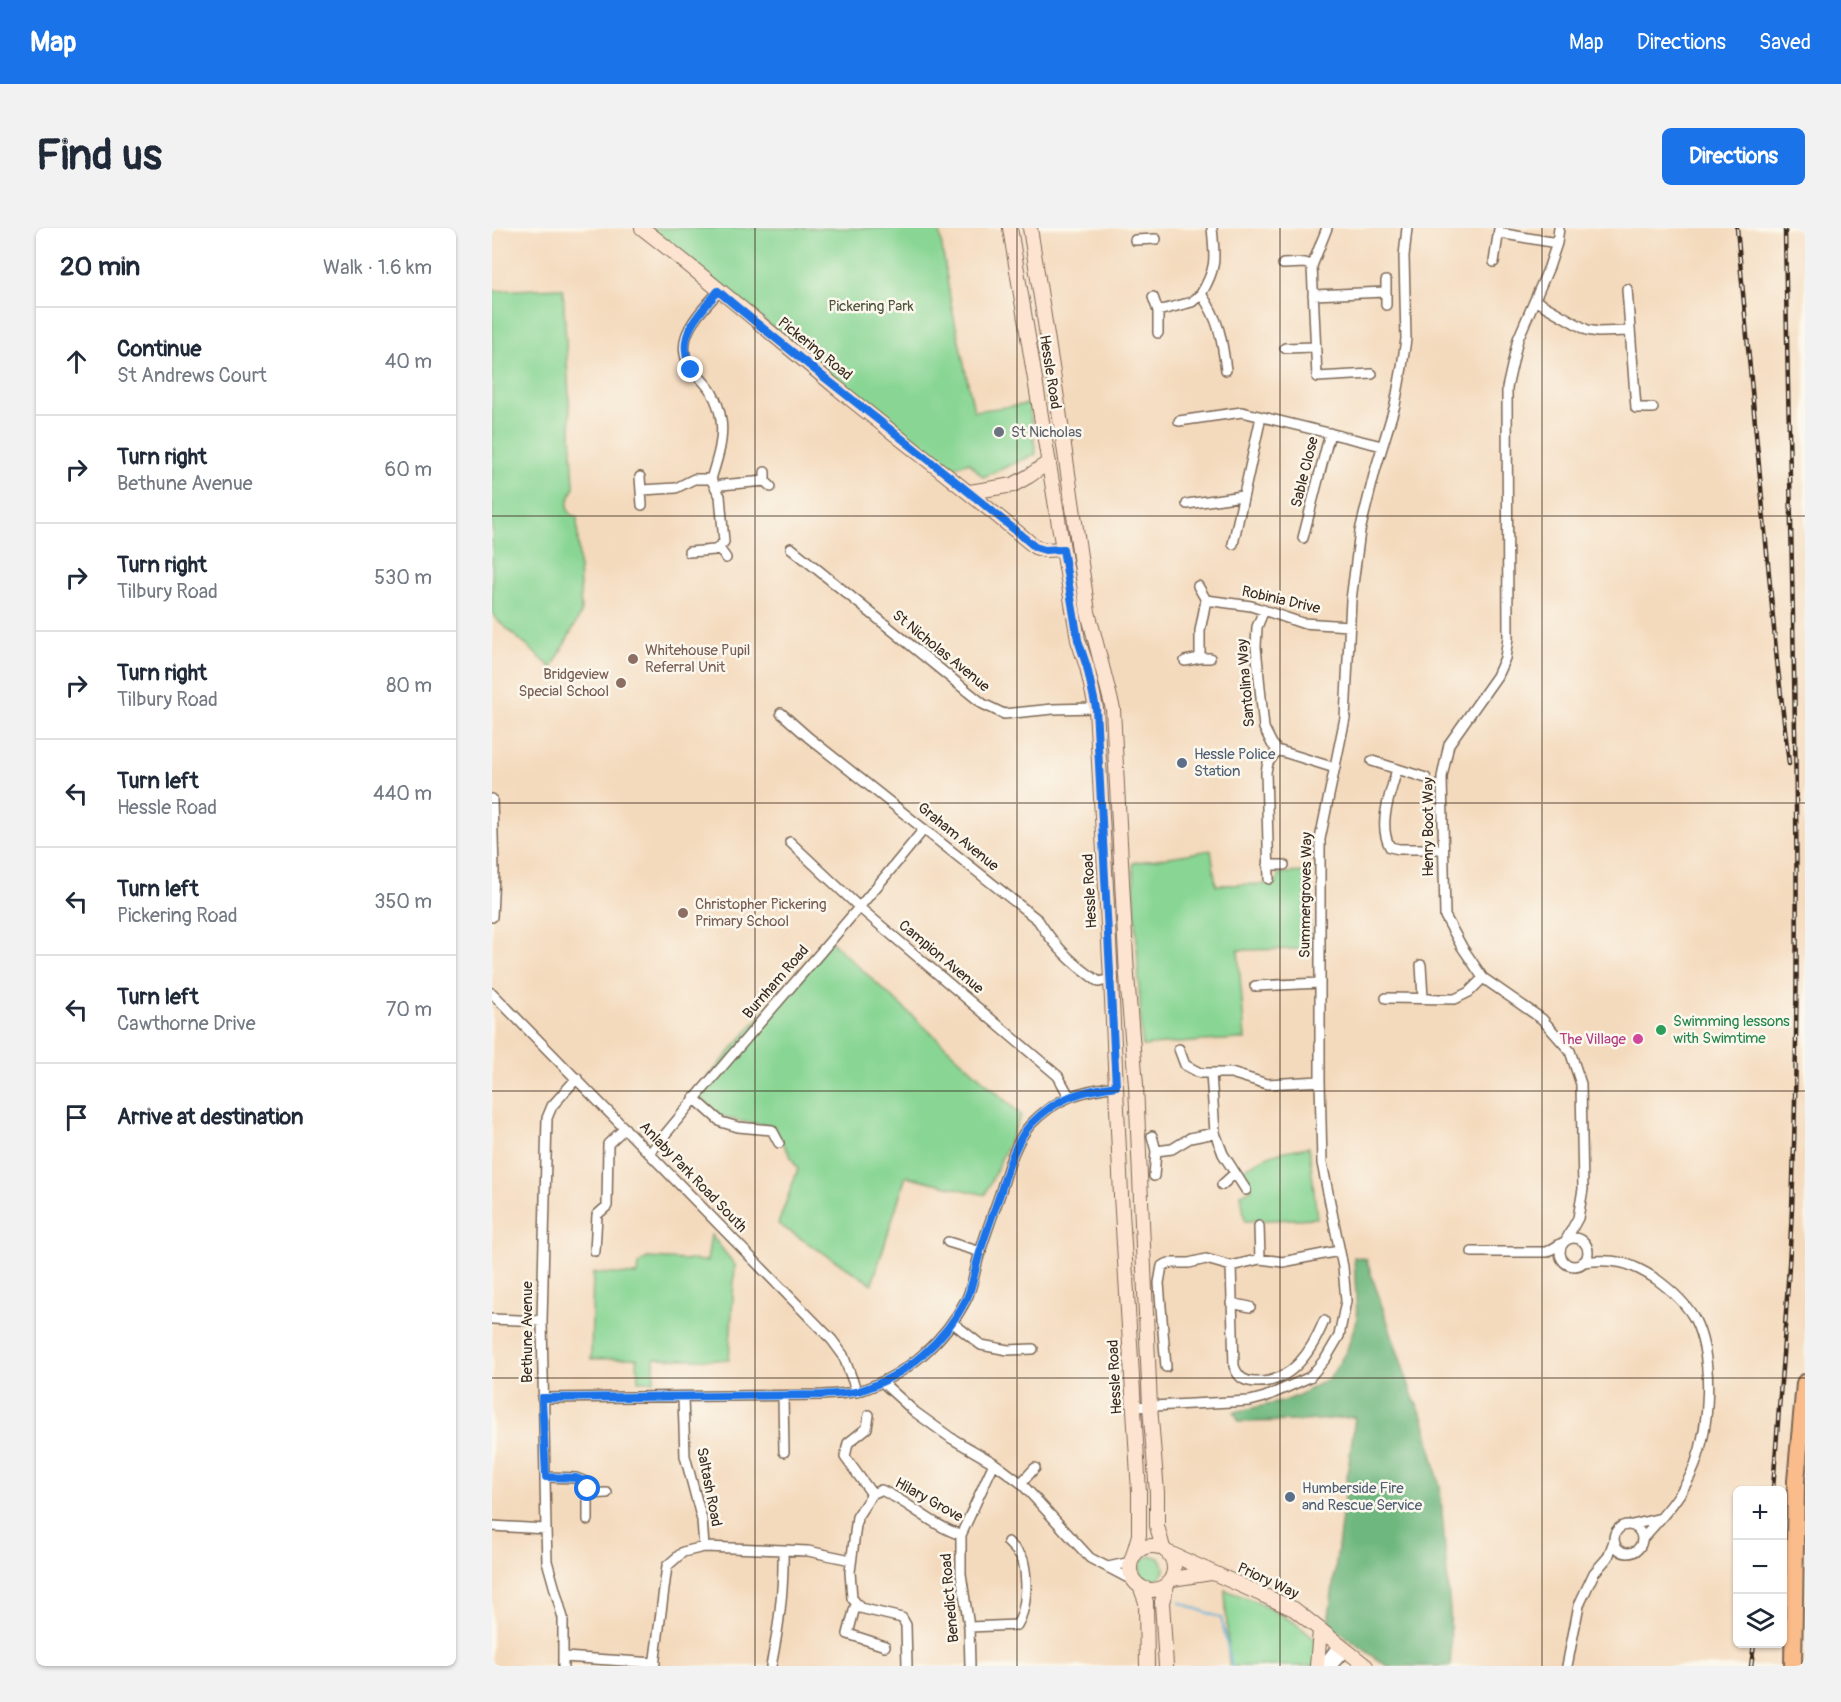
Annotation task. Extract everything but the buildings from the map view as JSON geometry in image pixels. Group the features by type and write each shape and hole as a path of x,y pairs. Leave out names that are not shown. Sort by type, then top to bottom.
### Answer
{"highway":[{"path":"1793,1666 1796,1481 1805,1383"},
{"path":"1805,1533 1805,1601"}],"street":[{"name":"Pickering Road","path":"642,228 1035,547 1045,550 1063,549"},
{"name":"Hessle Road","path":"1010,228 1078,640 1096,708 1139,1492 1139,1535 1132,1561"},
{"name":"Hessle Road","path":"1030,228 1088,612 1113,709 1127,976 1136,1085 1157,1526 1166,1550"},
{"path":"1144,228 1139,239 1156,239"},
{"path":"1158,311 1192,302 1201,294 1212,276 1215,250 1212,228"},
{"path":"1327,228 1312,266 1317,377 1372,374"},
{"name":"Summergroves Way","path":"1133,1407 1250,1401 1265,1397 1310,1377 1326,1358 1339,1336 1346,1301 1343,1267 1322,1163 1320,839 1345,718 1349,626 1360,531 1395,405 1405,348 1404,256 1407,228"},
{"name":"Henry Boot Way","path":"1559,228 1557,243 1536,301 1518,339 1507,388 1508,638 1505,658 1497,676 1449,744 1442,777 1443,849 1445,916 1462,947 1484,978 1542,1019 1570,1051 1581,1084 1583,1120 1583,1189 1578,1218"},
{"path":"1494,262 1499,231 1557,243"},
{"path":"1282,264 1305,263 1312,266"},
{"path":"1386,281 1386,305"},
{"path":"1627,289 1636,408 1653,408"},
{"path":"689,552 716,550 724,542 720,496 713,484 721,445 721,418 712,392 691,370 686,351 686,338 692,325 718,291"},
{"path":"1313,295 1386,292"},
{"path":"1201,294 1213,312 1223,345 1226,370"},
{"path":"1153,297 1158,311 1158,333"},
{"path":"1536,301 1587,330 1630,331"},
{"path":"1285,348 1315,347"},
{"name":"Sable Close","path":"1179,421 1242,412 1382,446"},
{"path":"1233,544 1261,417"},
{"name":"Sable Close","path":"1304,538 1313,520 1330,432"},
{"path":"970,492 1013,485 1049,462"},
{"path":"640,477 642,505"},
{"path":"642,490 676,488 694,479 721,485 767,480"},
{"path":"1187,504 1242,496"},
{"path":"718,547 726,558"},
{"name":"St Nicholas Avenue","path":"791,548 982,704 1004,714 1096,708"},
{"path":"1185,661 1205,658 1200,632 1206,600 1198,586"},
{"name":"Robinia Drive","path":"1206,600 1264,610 1302,623 1349,626"},
{"name":"Santolina Way","path":"1264,610 1257,627 1256,647 1264,728 1277,750"},
{"name":"Graham Avenue","path":"781,713 1038,920 1053,943 1082,970 1099,982 1111,979"},
{"path":"1269,879 1266,772 1268,763 1277,750 1335,768"},
{"path":"1372,761 1426,778"},
{"path":"1397,769 1385,816 1385,839 1390,847 1399,849 1443,849"},
{"path":"492,799 495,872 492,917"},
{"name":"Burnham Road","path":"650,1153 694,1098 860,908 924,829"},
{"name":"Campion Avenue","path":"790,842 860,908 1058,1076 1069,1096"},
{"path":"1269,865 1284,865"},
{"path":"1421,965 1423,998"},
{"path":"1386,998 1455,999 1469,992 1484,978"},
{"path":"1255,986 1320,983"},
{"name":"Anlaby Park Road South","path":"492,993 832,1340 843,1355 857,1392"},
{"path":"1179,1049 1185,1065 1200,1073 1231,1073 1267,1084 1320,1081"},
{"path":"1211,1073 1215,1133 1223,1154 1246,1190"},
{"name":"Bethune Avenue","path":"564,1662 563,1618 547,1561 542,1321 547,1118 552,1106 576,1078"},
{"path":"542,1398 823,1395 857,1392 895,1376 921,1357 952,1323 967,1297 1004,1180 1021,1137 1030,1124 1051,1106 1069,1096 1090,1089 1116,1086"},
{"path":"694,1098 721,1122 738,1127 772,1130 779,1143"},
{"path":"596,1251 597,1215 607,1206 609,1144 625,1128"},
{"path":"1156,1151 1172,1149 1190,1138 1215,1133"},
{"path":"1152,1136 1156,1151 1154,1176"},
{"path":"1222,1185 1235,1173"},
{"path":"1563,1261 1560,1252 1578,1218"},
{"path":"1578,1218 1587,1254 1583,1262"},
{"path":"1258,1226 1260,1259"},
{"path":"1547,1252 1574,1238 1605,1259 1641,1269 1681,1300 1694,1319 1706,1352 1707,1392 1704,1432 1682,1494 1643,1538 1636,1551 1608,1557"},
{"path":"948,1242 981,1252"},
{"path":"1166,1367 1170,1343 1159,1283 1161,1266 1206,1259 1231,1266 1260,1259 1283,1262 1339,1251"},
{"path":"1472,1252 1547,1252 1575,1266 1583,1262 1605,1259"},
{"path":"1231,1266 1234,1366 1237,1374 1246,1381 1258,1382 1289,1373 1304,1359 1313,1337 1324,1320"},
{"path":"1231,1303 1250,1307"},
{"path":"492,1320 542,1321"},
{"path":"952,1323 981,1345 1008,1350 1033,1349"},
{"path":"882,1382 951,1438 994,1463 1021,1483 1090,1558 1137,1584 1154,1590 1169,1582 1211,1574"},
{"path":"783,1396 784,1452"},
{"name":"Saltash Road","path":"683,1398 685,1456 702,1520 704,1547"},
{"name":"Hilary Grove","path":"869,1415 867,1428 848,1443 845,1457 872,1494 881,1490 891,1494 948,1531 961,1535"},
{"name":"Benedict Road","path":"970,1666 969,1627 961,1574 961,1535 994,1463"},
{"path":"1021,1483 1035,1468"},
{"path":"546,1477 576,1478 586,1482 588,1520"},
{"path":"588,1494 607,1493"},
{"path":"872,1494 857,1517 849,1587 852,1598 860,1608 902,1618 906,1625 907,1666"},
{"path":"1567,1666 1579,1605 1594,1573 1608,1557 1619,1528 1661,1518"},
{"path":"1632,1525 1640,1530 1643,1538"},
{"path":"492,1526 546,1529"},
{"path":"1614,1541 1618,1549 1627,1553"},
{"path":"969,1627 1017,1625 1022,1617 1025,1607 1023,1559 1008,1542"},
{"path":"1147,1666 1146,1602 1130,1569 1132,1561 1142,1549 1156,1546 1166,1550 1174,1566 1162,1602 1166,1666"},
{"name":"Saltash Road","path":"655,1665 667,1566 683,1552 704,1547 808,1551 851,1560"},
{"path":"771,1666 780,1617 784,1576 783,1550"},
{"name":"Priory Way","path":"1166,1550 1211,1574 1294,1609 1366,1666"},
{"path":"1108,1567 1132,1561"},
{"path":"856,1603 848,1634 885,1646"},
{"path":"1317,1666 1320,1630"},
{"path":"1322,1666 1342,1648"},
{"path":"1332,1666 1342,1648"},
{"path":"564,1662 655,1665"}],"green space":[{"name":"Pickering Park","path":"650,228 939,228 951,304 974,411 1029,404 1036,454 983,477 969,462 953,468 930,455"},
{"path":"563,289 574,487 568,508 572,515 577,517 581,613 552,668 495,618 492,612 492,291"},
{"path":"1211,850 1216,885 1276,884 1279,873 1310,872 1310,949 1238,950 1245,1039 1142,1046 1133,863"},
{"path":"827,938 1021,1115 985,1195 906,1176 872,1284 778,1224 798,1169 773,1126 721,1116 695,1093"},
{"path":"1309,1147 1317,1218 1245,1221 1241,1194 1252,1189 1241,1171 1274,1154"},
{"path":"711,1235 735,1265 729,1360 654,1358 654,1381 638,1381 637,1358 591,1359 593,1273 637,1275 638,1265 647,1258 707,1261"},
{"path":"1354,1257 1366,1259 1413,1397 1424,1419 1440,1487 1450,1611 1451,1666 1387,1666 1328,1624 1355,1417 1304,1421 1239,1422 1234,1412 1285,1401 1330,1378 1347,1350 1357,1318"},
{"path":"1152,1556 1161,1559 1164,1568 1161,1577 1152,1580 1143,1577 1140,1568 1143,1559"},
{"path":"1225,1590 1255,1601 1295,1623 1321,1644 1321,1666 1229,1666"}],"waterway":[{"path":"1179,1602 1221,1618 1232,1666"}],"railway":[{"path":"1737,228 1777,661 1789,764"},
{"path":"1773,1486 1790,1258 1796,1061 1795,704 1785,228"},
{"path":"1751,1666 1753,1648"}],"place":[{"name":"St Nicholas","path":"999,432"},
{"name":"Whitehouse Pupil Referral Unit","path":"633,659"},
{"name":"Bridgeview Special School","path":"621,683"},
{"name":"Hessle Police Station","path":"1182,763"},
{"name":"Christopher Pickering Primary School","path":"683,913"},
{"name":"Swimming lessons with Swimtime","path":"1661,1030"},
{"name":"The Village","path":"1638,1039"},
{"name":"Humberside Fire and Rescue Service","path":"1290,1497"}],"route":[{"path":"588,1489 586,1482 576,1478 546,1477 542,1398 823,1395 857,1392 895,1376 921,1357 935,1342 952,1323 967,1297 1004,1180 1021,1137 1030,1124 1051,1106 1069,1096 1090,1089 1116,1086 1096,708 1078,640 1063,549 1045,550 1035,547 970,492 930,463 718,291 692,325 686,338 686,351 691,370"}]}
